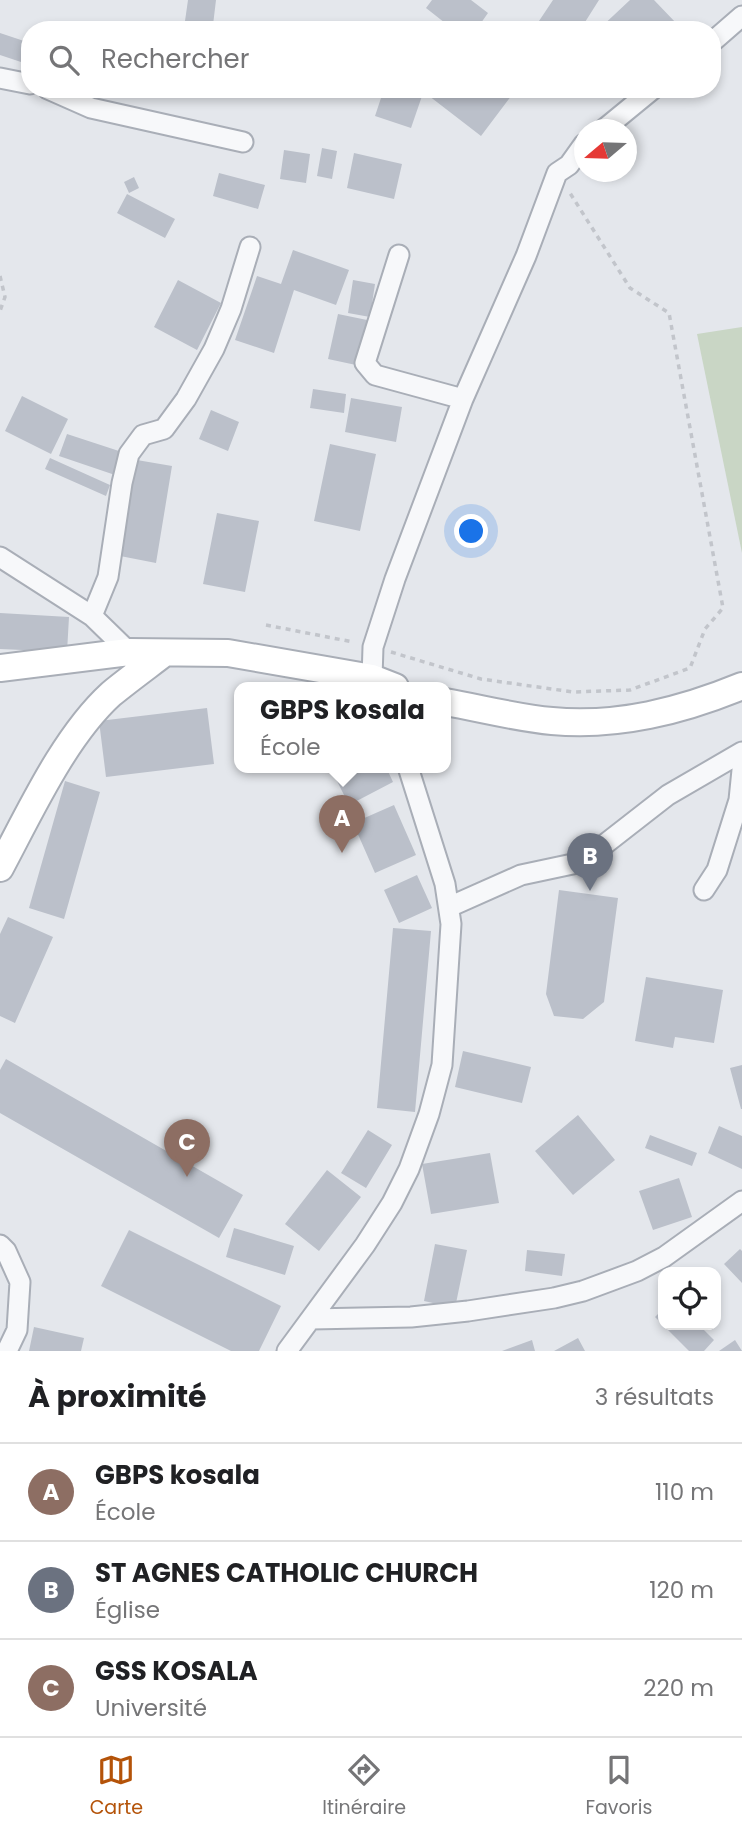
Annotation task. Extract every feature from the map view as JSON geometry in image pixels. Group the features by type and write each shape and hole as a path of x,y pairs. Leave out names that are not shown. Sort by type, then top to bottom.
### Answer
{"main road":[{"path":"0,668 129,652 228,653 371,682"},
{"path":"0,868 53,768 80,731 110,696 163,654"},
{"path":"451,703 549,721 589,723 656,715 700,703 742,686"}],"street":[{"path":"721,34 742,16"},
{"path":"0,78 21,82"},
{"path":"68,98 91,108 243,142"},
{"path":"616,119 642,98"},
{"path":"381,682 373,647 395,579 463,399 526,256 558,173 574,158"},
{"path":"92,616 108,577 115,521 129,454 143,435 164,429 186,399 214,349 231,309 250,247"},
{"path":"399,255 365,363 375,375 463,399"},
{"path":"0,557 92,616 129,652"},
{"path":"449,907 521,875 582,862 668,795 742,752"},
{"path":"704,890 717,870 732,824 739,800 742,770"},
{"path":"287,1351 365,1245 392,1203 409,1169 429,1114 442,1065 451,924 445,884 410,773"},
{"path":"310,1319 411,1317 468,1311 583,1291 637,1271 664,1257 742,1201"},
{"path":"0,1245 6,1251 20,1282 18,1330 7,1351"}],"path":[{"path":"266,625 373,647 481,679 573,692 630,690 690,668 705,629 723,608 669,313 630,288 558,173"},
{"path":"0,276 5,297 0,311"}],"green space":[{"path":"742,327 742,553 697,334"}],"building":[{"path":"188,0 216,0 213,21 185,21"},
{"path":"432,0 471,0 488,13 482,21 443,21 426,8"},
{"path":"553,0 599,0 586,21 539,21"},
{"path":"630,0 654,0 674,21 608,21"},
{"path":"0,33 21,40 21,62 0,55"},
{"path":"381,98 421,98 411,128 375,116"},
{"path":"432,98 510,98 481,136"},
{"path":"322,148 337,151 332,179 317,176"},
{"path":"284,150 310,154 306,183 280,179"},
{"path":"354,153 402,164 394,199 347,188"},
{"path":"219,173 265,185 258,209 213,196"},
{"path":"134,177 139,188 129,193 124,182"},
{"path":"127,194 175,219 165,238 117,213"},
{"path":"293,250 349,270 336,305 294,290 274,353 235,340 257,276 281,284"},
{"path":"178,280 221,303 197,350 154,327"},
{"path":"353,280 375,284 370,317 348,313"},
{"path":"338,314 367,320 356,365 328,359"},
{"path":"313,389 346,394 344,413 310,408"},
{"path":"22,396 68,419 51,454 5,431"},
{"path":"351,398 402,407 396,442 345,432"},
{"path":"211,410 239,422 228,451 199,439"},
{"path":"67,434 122,452 115,475 59,456"},
{"path":"330,444 376,454 360,531 314,521"},
{"path":"50,458 110,485 106,496 45,469"},
{"path":"131,459 172,466 156,563 115,555"},
{"path":"217,513 259,521 245,592 203,584"},
{"path":"0,613 69,617 67,652 0,649"},
{"path":"207,708 214,764 106,777 99,721"},
{"path":"333,773 389,773 393,782 349,805"},
{"path":"65,781 100,792 64,919 29,908"},
{"path":"394,805 416,855 375,873 353,823"},
{"path":"417,875 432,908 399,923 384,890"},
{"path":"559,890 618,898 604,1002 583,1019 554,1016 546,994"},
{"path":"8,917 53,937 15,1023 0,1016 0,934"},
{"path":"393,928 431,931 415,1112 377,1108"},
{"path":"646,977 723,990 714,1043 675,1037 673,1048 635,1041"},
{"path":"463,1051 531,1067 522,1103 455,1087"},
{"path":"6,1059 243,1195 219,1238 0,1113 0,1070"},
{"path":"742,1065 742,1109 741,1109 730,1068"},
{"path":"578,1115 615,1160 573,1195 535,1151"},
{"path":"719,1126 742,1136 742,1169 708,1153"},
{"path":"368,1130 392,1145 366,1188 341,1173"},
{"path":"650,1135 697,1153 692,1166 645,1148"},
{"path":"490,1153 499,1203 431,1214 422,1164"},
{"path":"327,1170 361,1197 319,1251 285,1224"},
{"path":"679,1178 692,1217 653,1230 639,1191"},
{"path":"234,1228 294,1246 285,1275 226,1257"},
{"path":"129,1230 281,1306 259,1351 231,1351 101,1286"},
{"path":"435,1244 467,1250 455,1308 424,1301"},
{"path":"740,1249 742,1251 742,1283 724,1264"},
{"path":"527,1250 565,1254 562,1276 525,1271"},
{"path":"34,1327 84,1338 81,1351 29,1351"},
{"path":"668,1330 704,1330 714,1340 704,1351 689,1351"},
{"path":"578,1338 585,1351 554,1351"},
{"path":"532,1340 535,1351 502,1351"},
{"path":"735,1340 742,1351 719,1351"}],"place":[{"name":"GBPS kosala","path":"342,853"},
{"name":"ST AGNES CATHOLIC CHURCH","path":"590,891"},
{"name":"GSS KOSALA","path":"187,1177"}]}
